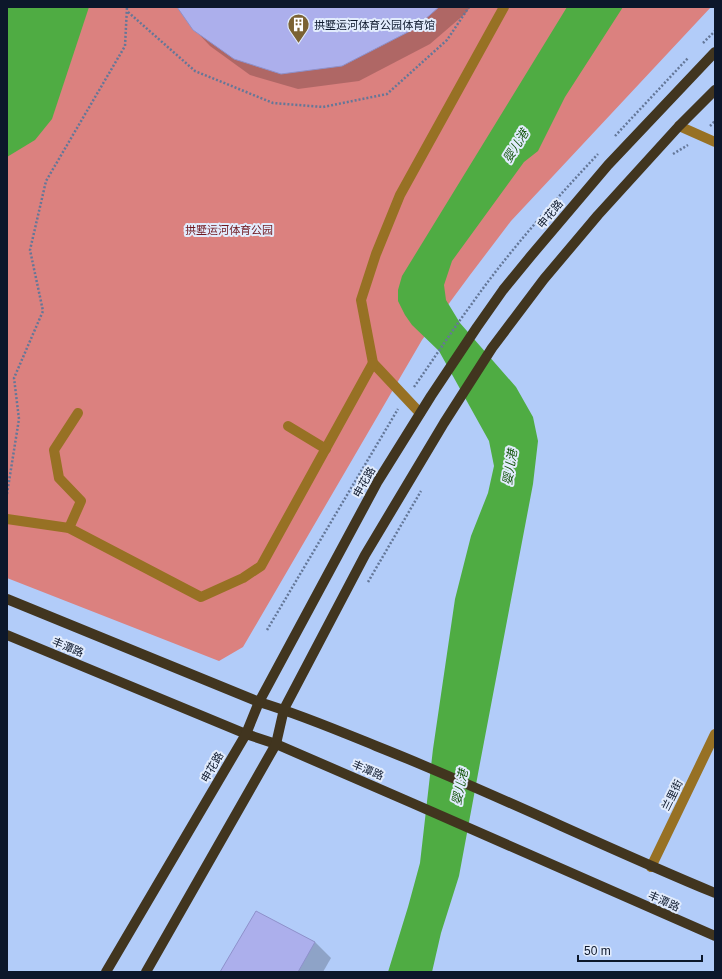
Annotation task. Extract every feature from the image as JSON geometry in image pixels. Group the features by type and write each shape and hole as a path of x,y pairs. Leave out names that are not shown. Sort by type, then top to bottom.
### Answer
{"main road":[{"name":"申花路","path":"106,972 246,734 259,702 378,481 431,396 503,290 526,262 603,171 715,52"},
{"path":"146,972 276,744 284,709 365,555 444,423 492,348 544,279 598,215 679,126 715,90"},
{"name":"丰潭路","path":"7,599 259,702 284,709 425,765 651,867 715,893"},
{"name":"丰潭路","path":"7,635 246,734 276,744 412,802 715,936"}],"street":[{"path":"420,413 373,364 361,300 376,254 400,195 504,7"},
{"path":"679,126 715,142"},
{"path":"7,519 69,528 201,597 243,578 260,566 373,364"},
{"path":"69,528 81,501 59,478 54,450 78,413"},
{"path":"288,426 326,449"},
{"name":"兰里街","path":"651,867 715,734"}],"path":[{"path":"7,494 19,419 14,378 43,311 30,250 46,182 125,46 127,7"},
{"path":"127,12 195,70 273,103 323,107 387,94 447,40 469,7"},
{"path":"671,156 701,135 715,121"},
{"path":"267,630 398,409 471,304"},
{"path":"366,584 422,488"}],"green space":[{"name":"拱墅运河体育公园","path":"7,7 711,7 511,221 470,275 422,340 243,647 219,661 7,578"}],"water":[{"path":"7,7 89,7 52,119 35,140 7,157"},
{"name":"婴儿港","path":"567,7 623,7 565,97 538,151 524,162 452,261 444,285 446,300 460,323 516,387 533,417 538,441 533,484 459,876 441,933 432,972 388,972 420,863 433,749 455,599 471,536 488,493 494,466 489,441 439,351 412,325 405,315 398,301 398,290 402,276"}],"building":[{"name":"拱墅运河体育公园体育馆","path":"177,7 439,7 414,29 342,66 281,74 234,59 193,30"},
{"path":"256,911 315,942 298,972 220,972"}],"place":[{"name":"拱墅运河体育公园体育馆","path":"298,44"}]}
